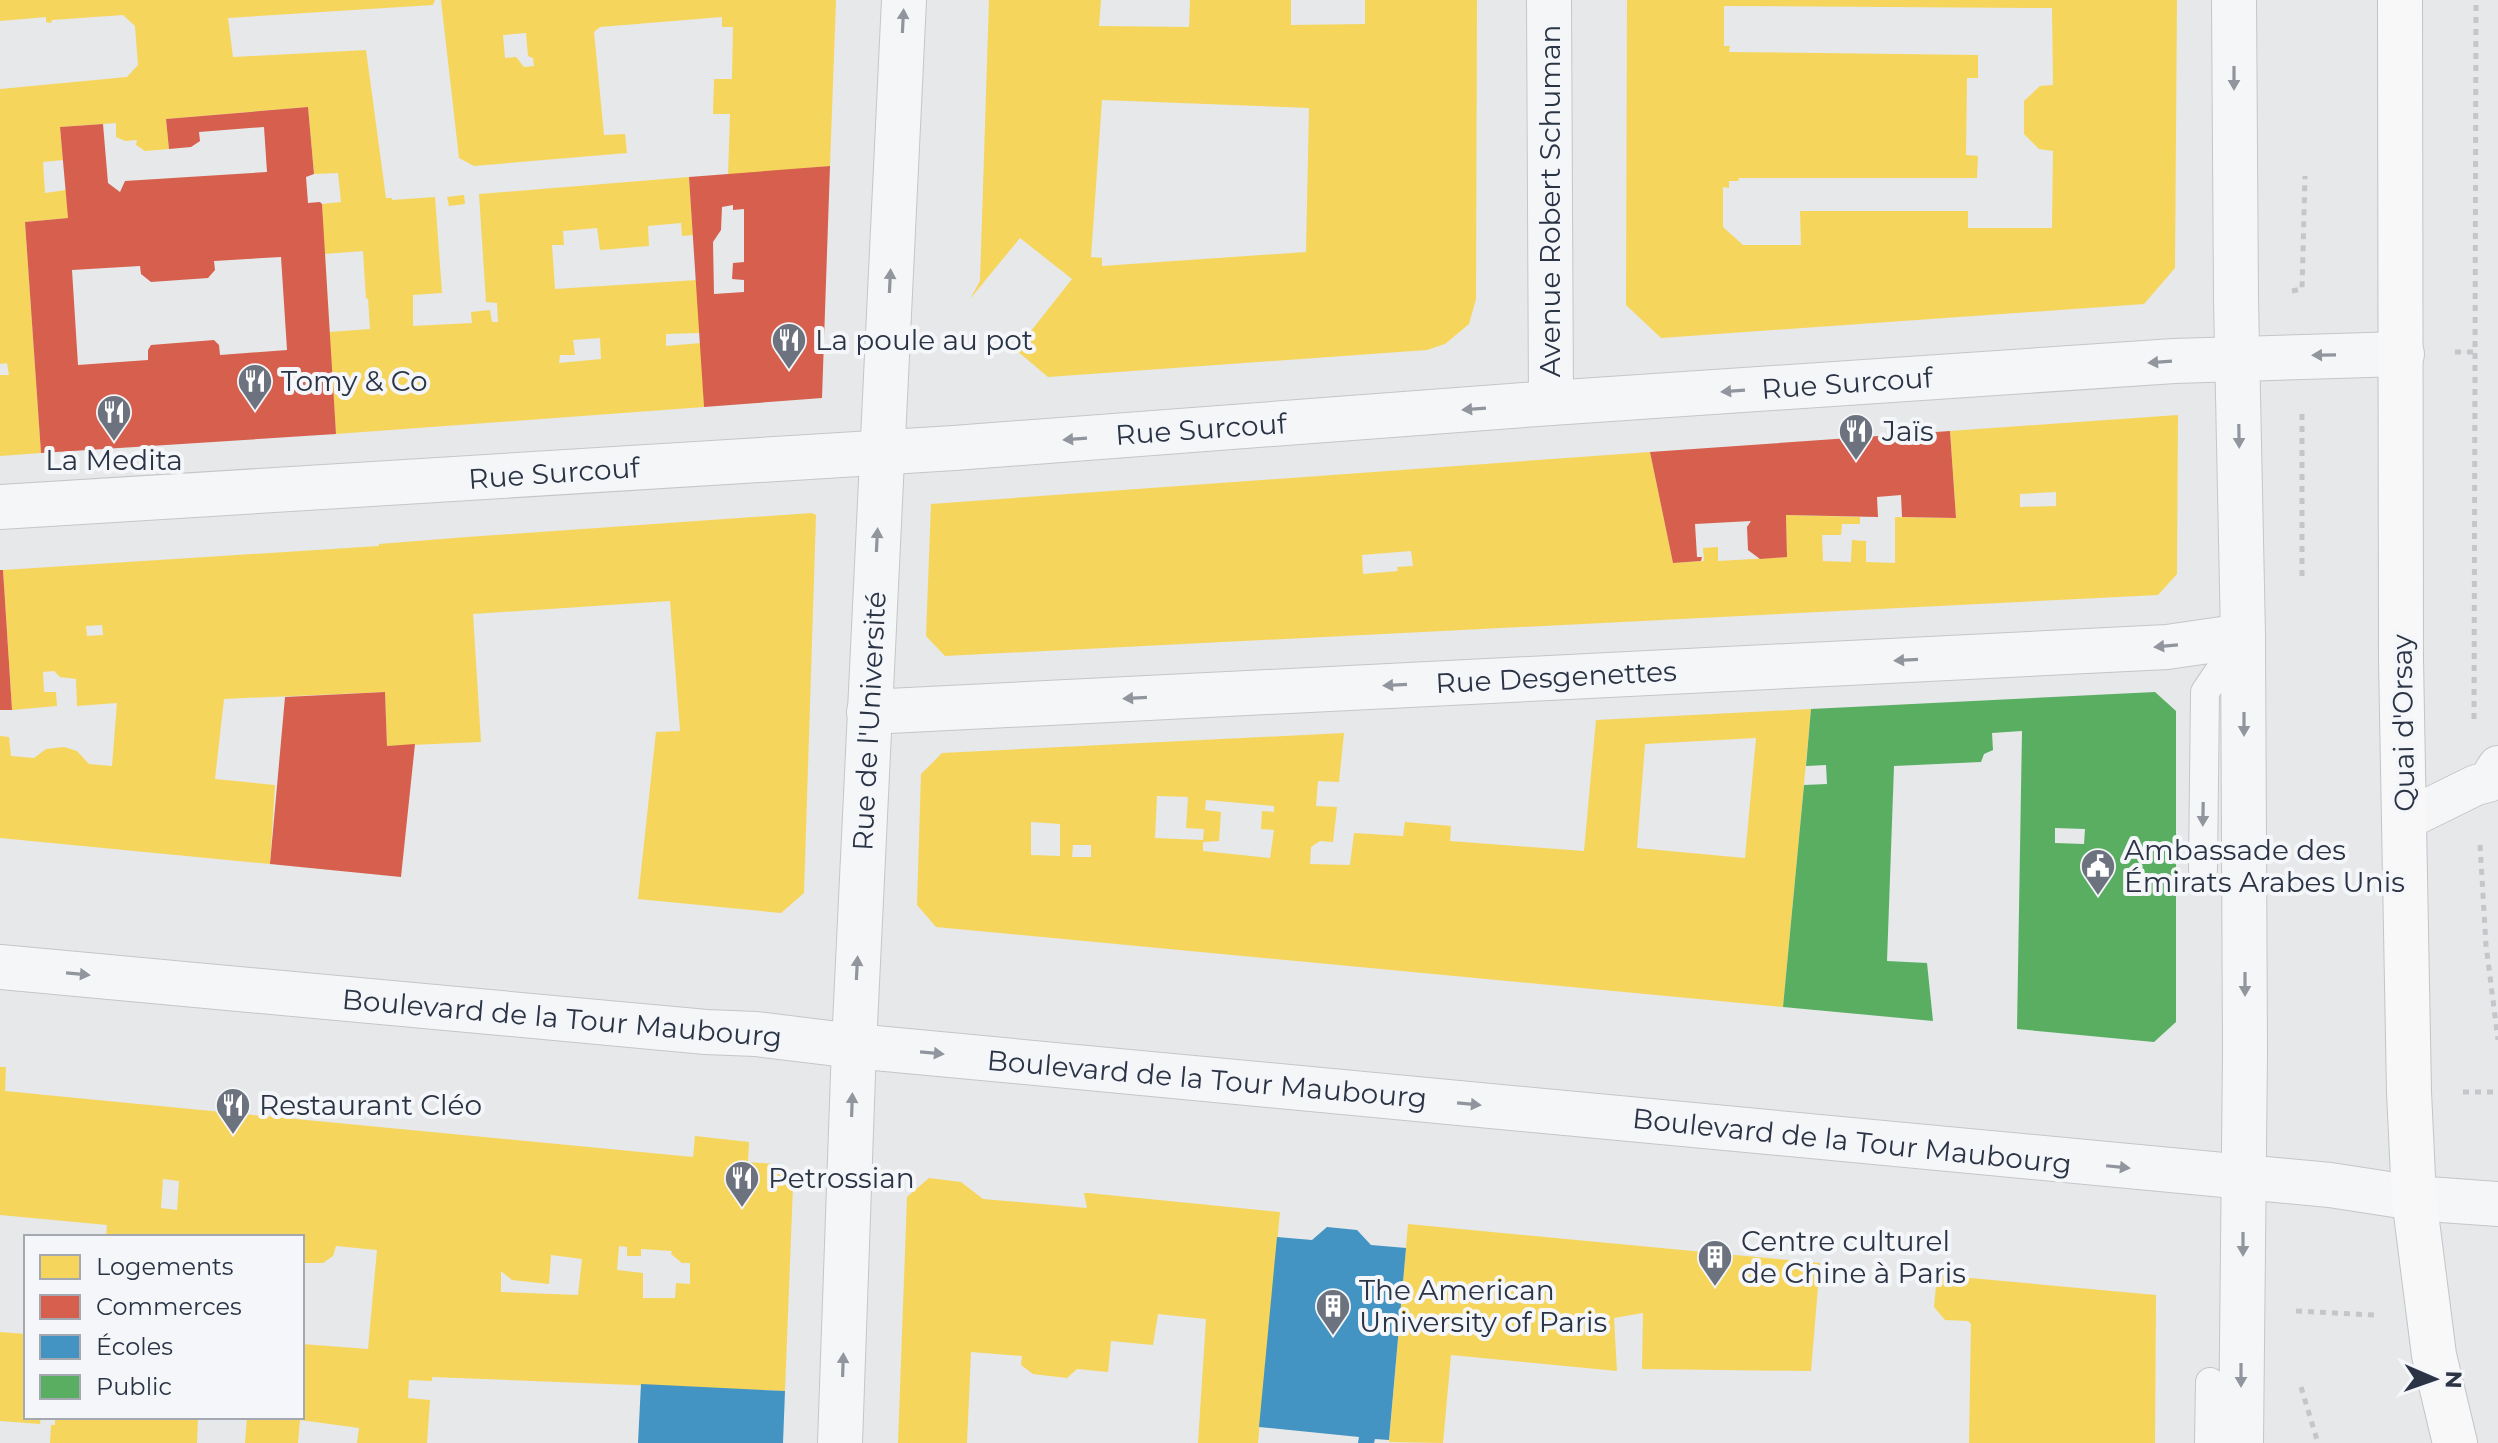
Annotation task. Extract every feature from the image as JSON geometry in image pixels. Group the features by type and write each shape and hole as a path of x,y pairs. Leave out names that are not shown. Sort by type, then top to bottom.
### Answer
{"main road":[{"name":"Quai d'Orsay","path":"2400,0 2401,660 2409,1092 2414,1198 2434,1355 2455,1443"}],"street":[{"name":"Rue de l'Université","path":"840,1443 854,1046 904,0"},
{"name":"Avenue Robert Schuman","path":"1549,0 1551,403"},
{"path":"2234,0 2243,636 2245,1052 2241,1443"},
{"name":"Rue Surcouf","path":"0,507 881,453 1551,403 2238,358 2402,354"},
{"name":"Rue Desgenettes","path":"869,712 2167,647 2243,636"},
{"path":"2405,820 2487,776"},
{"name":"Boulevard de la Tour Maubourg","path":"0,967 706,1032 756,1034 854,1046 2330,1185 2414,1198 2498,1204"}],"lane":[{"path":"2203,869 2205,692 2243,636"},
{"path":"2209,1443 2210,1382"}],"path":[{"path":"2476,0 2473,691 2487,776 2486,945 2498,1040"},
{"path":"2279,294 2302,289 2305,176"},
{"path":"2294,1311 2342,1312"}],"building: Logements":[{"path":"0,0 435,0 433,5 228,18 233,57 366,50 386,198 435,197 442,293 413,295 413,326 472,323 471,312 490,310 492,322 498,322 497,303 486,302 479,194 689,177 693,235 682,236 681,223 648,226 649,246 600,250 597,228 563,231 564,245 552,245 555,289 697,280 700,333 666,334 666,346 701,343 704,407 336,434 329,332 370,329 368,298 363,251 324,254 322,204 341,202 338,173 314,174 308,107 166,119 169,149 145,151 136,145 137,140 125,141 116,137 116,123 60,127 63,160 43,162 45,193 66,190 68,218 25,222 41,453 0,456 0,375 9,375 7,363 0,364 0,89 127,77 138,65 135,26 123,15 52,20 51,23 46,22 46,17 0,21","holes":["600,338 601,359 559,363 560,355 575,355 573,340"]},
{"path":"441,0 836,0 830,166 728,175 730,114 713,114 714,79 732,79 733,27 722,27 722,17 600,27 594,32 604,135 625,134 627,153 474,166 459,158","holes":["526,33 528,56 533,58 534,66 524,67 516,57 505,58 503,35"]},
{"path":"989,0 1101,0 1099,26 1189,27 1190,0 1291,0 1291,25 1365,24 1365,0 1477,0 1476,299 1469,324 1445,344 1427,350 1048,377 1016,350 1072,279 1020,238 970,299 980,281","holes":["1102,100 1309,108 1306,252 1102,266 1102,258 1091,257"]},
{"path":"1627,0 2177,0 2175,268 2144,304 1661,338 1626,305","holes":["1724,6 2052,8 2053,85 2040,86 2024,101 2024,134 2039,149 2053,151 2052,228 1968,228 1968,211 1800,211 1801,245 1743,245 1723,227 1723,187 1729,188 1729,181 1738,181 1739,178 1977,178 1978,156 1966,155 1967,78 1978,78 1978,55 1729,52 1730,46 1724,46"]},
{"path":"464,195 465,204 449,206 447,197"},
{"path":"2178,415 2177,574 2158,595 945,656 926,636 931,504 1650,452 1673,563 1704,561 1703,548 1718,547 1718,561 1787,557 1786,515 1860,517 1860,524 1842,524 1841,535 1822,535 1823,561 1851,562 1852,540 1866,541 1866,562 1895,563 1895,517 1956,518 1950,431","holes":["2056,492 2056,506 2020,507 2020,494","1411,551 1413,566 1397,567 1398,571 1363,574 1362,555"]},
{"path":"816,515 804,893 781,913 638,899 656,732 680,731 670,601 473,614 481,742 387,746 385,692 224,699 215,779 275,785 270,864 0,838 0,736 9,737 11,756 34,758 46,749 64,747 77,751 89,764 112,766 117,703 77,706 76,679 60,677 54,671 43,672 44,692 56,692 57,706 12,710 3,570 379,546 467,537","holes":["102,625 103,635 87,636 86,626"]},
{"path":"1811,709 1783,1007 936,927 917,905 921,774 942,753 1344,733 1339,782 1318,781 1316,806 1337,807 1333,842 1320,841 1311,847 1310,864 1350,865 1354,833 1403,836 1405,822 1451,826 1450,841 1584,851 1596,720","holes":["1756,738 1745,858 1637,848 1645,744","1157,796 1188,797 1186,828 1204,829 1203,840 1155,838","1206,800 1274,806 1274,812 1262,811 1261,829 1274,830 1270,858 1203,851 1203,842 1219,841 1221,812 1205,810","1031,822 1060,824 1060,856 1031,855","1073,845 1091,845 1091,857 1072,857"]},
{"path":"0,1067 6,1067 5,1091 693,1157 695,1136 749,1142 748,1162 773,1164 793,1186 785,1391 432,1377 432,1381 409,1380 408,1398 430,1400 427,1443 357,1443 359,1428 300,1420 298,1443 245,1443 247,1419 304,1419 304,1344 368,1349 377,1250 336,1246 333,1256 323,1263 304,1263 304,1235 106,1235 107,1225 0,1215","holes":["163,1179 179,1181 177,1210 161,1208","619,1246 627,1247 627,1256 641,1256 641,1249 672,1251 671,1254 682,1263 690,1263 690,1284 676,1283 675,1298 643,1298 643,1273 617,1270","551,1255 582,1259 578,1295 501,1292 501,1271 512,1280 549,1284"]},
{"path":"929,1178 961,1182 983,1199 1087,1208 1084,1193 1088,1193 1280,1212 1258,1443 1198,1443 1206,1319 1158,1314 1153,1345 1111,1341 1108,1372 1077,1369 1067,1378 1033,1374 1021,1365 1022,1356 971,1352 967,1443 898,1443 907,1197"},
{"path":"1408,1224 1820,1263 1811,1371 1642,1369 1643,1313 1614,1318 1617,1371 1451,1355 1443,1443 1389,1442"},
{"path":"1937,1275 2156,1295 2155,1443 1969,1443 1971,1324 1968,1321 1945,1320 1934,1307"},
{"path":"0,1332 24,1334 24,1419 41,1419 40,1424 0,1421"},
{"path":"55,1419 198,1419 197,1443 50,1443 51,1425 55,1425"}],"building: Commerces":[{"path":"308,107 314,174 306,177 308,203 322,204 336,434 41,453 25,222 68,218 60,127 103,124 108,183 120,192 125,181 267,172 264,127 199,132 200,141 191,147 169,149 166,119","holes":["281,257 287,350 220,355 219,345 214,340 151,345 148,360 78,365 72,270 140,266 141,274 151,282 208,278 215,270 214,261"]},
{"path":"830,166 822,398 704,407 689,177","holes":["733,205 733,210 744,209 744,262 733,263 732,279 744,280 744,292 714,294 713,242 721,230 722,207"]},
{"path":"1950,431 1956,518 1902,517 1901,495 1877,497 1878,517 1786,515 1787,557 1760,559 1748,550 1747,527 1751,521 1695,524 1697,557 1702,557 1701,561 1673,563 1650,452"},
{"path":"0,570 3,570 12,710 0,710"},
{"path":"385,692 387,746 415,744 401,877 270,864 285,697"}],"building: Écoles":[{"name":"The American University of Paris","path":"1327,1227 1357,1230 1371,1245 1406,1248 1389,1440 1358,1443 1359,1437 1259,1427 1277,1237 1312,1240"},
{"path":"641,1384 785,1391 783,1443 638,1443"}],"building: Public":[{"name":"Ambassade des Émirats Arabes Unis","path":"2155,692 2176,711 2176,1022 2154,1042 2017,1029 2022,731 1992,733 1993,750 1984,754 1981,762 1894,766 1887,961 1927,963 1933,1021 1783,1007 1804,785 1827,784 1826,765 1806,766 1811,709","holes":["2055,828 2085,829 2084,844 2055,843"]}],"place":[{"name":"La poule au pot","path":"789,371"},
{"name":"Tomy & Co","path":"255,412"},
{"name":"La Medita","path":"114,443"},
{"name":"Jaïs","path":"1856,462"},
{"name":"Ambassade des Émirats Arabes Unis","path":"2098,897"},
{"name":"Restaurant Cléo","path":"233,1136"},
{"name":"Petrossian","path":"742,1209"},
{"name":"Centre culturel de Chine à Paris","path":"1715,1288"},
{"name":"The American University of Paris","path":"1333,1337"}]}
